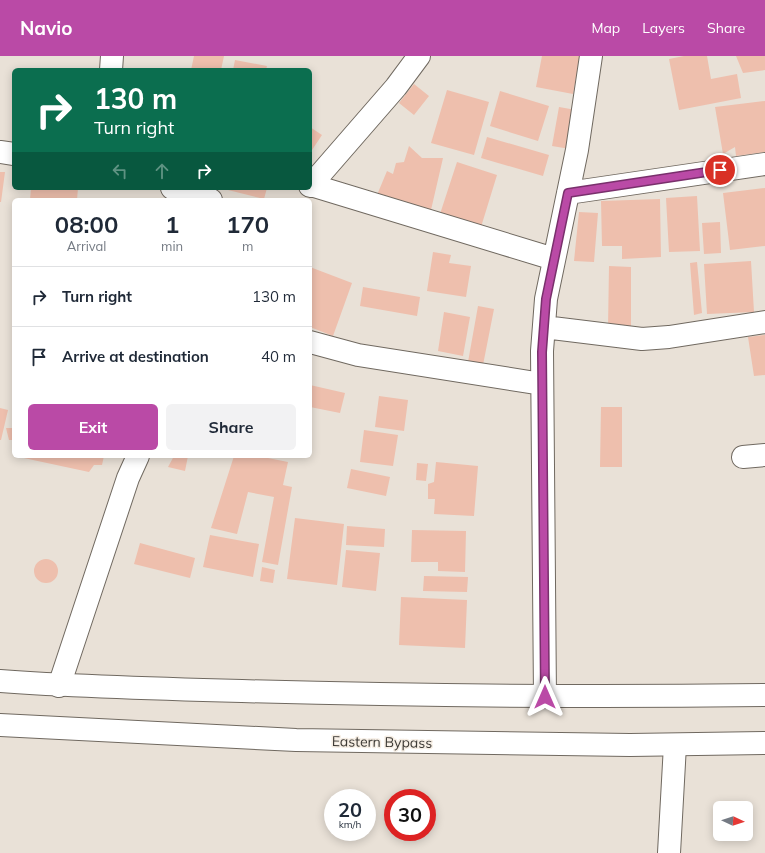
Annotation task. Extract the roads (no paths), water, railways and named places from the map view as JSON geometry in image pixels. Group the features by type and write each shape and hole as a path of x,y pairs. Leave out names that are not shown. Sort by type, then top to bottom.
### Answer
{"street":[{"path":"111,68 112,56"},
{"path":"312,184 396,87 419,56"},
{"path":"545,697 542,384 546,299 577,150 591,56"},
{"path":"0,152 12,154"},
{"path":"568,193 765,164"},
{"path":"178,190 204,198"},
{"path":"307,190 554,259"},
{"path":"544,327 642,339 669,337 765,322"},
{"path":"312,343 358,355 542,384"},
{"path":"743,457 765,455"},
{"path":"59,686 128,478 137,458"},
{"path":"0,682 59,686 297,693 545,697 765,695"},
{"name":"Eastern Bypass","path":"0,726 296,740 675,745 765,744"},
{"path":"669,853 675,745"}]}
